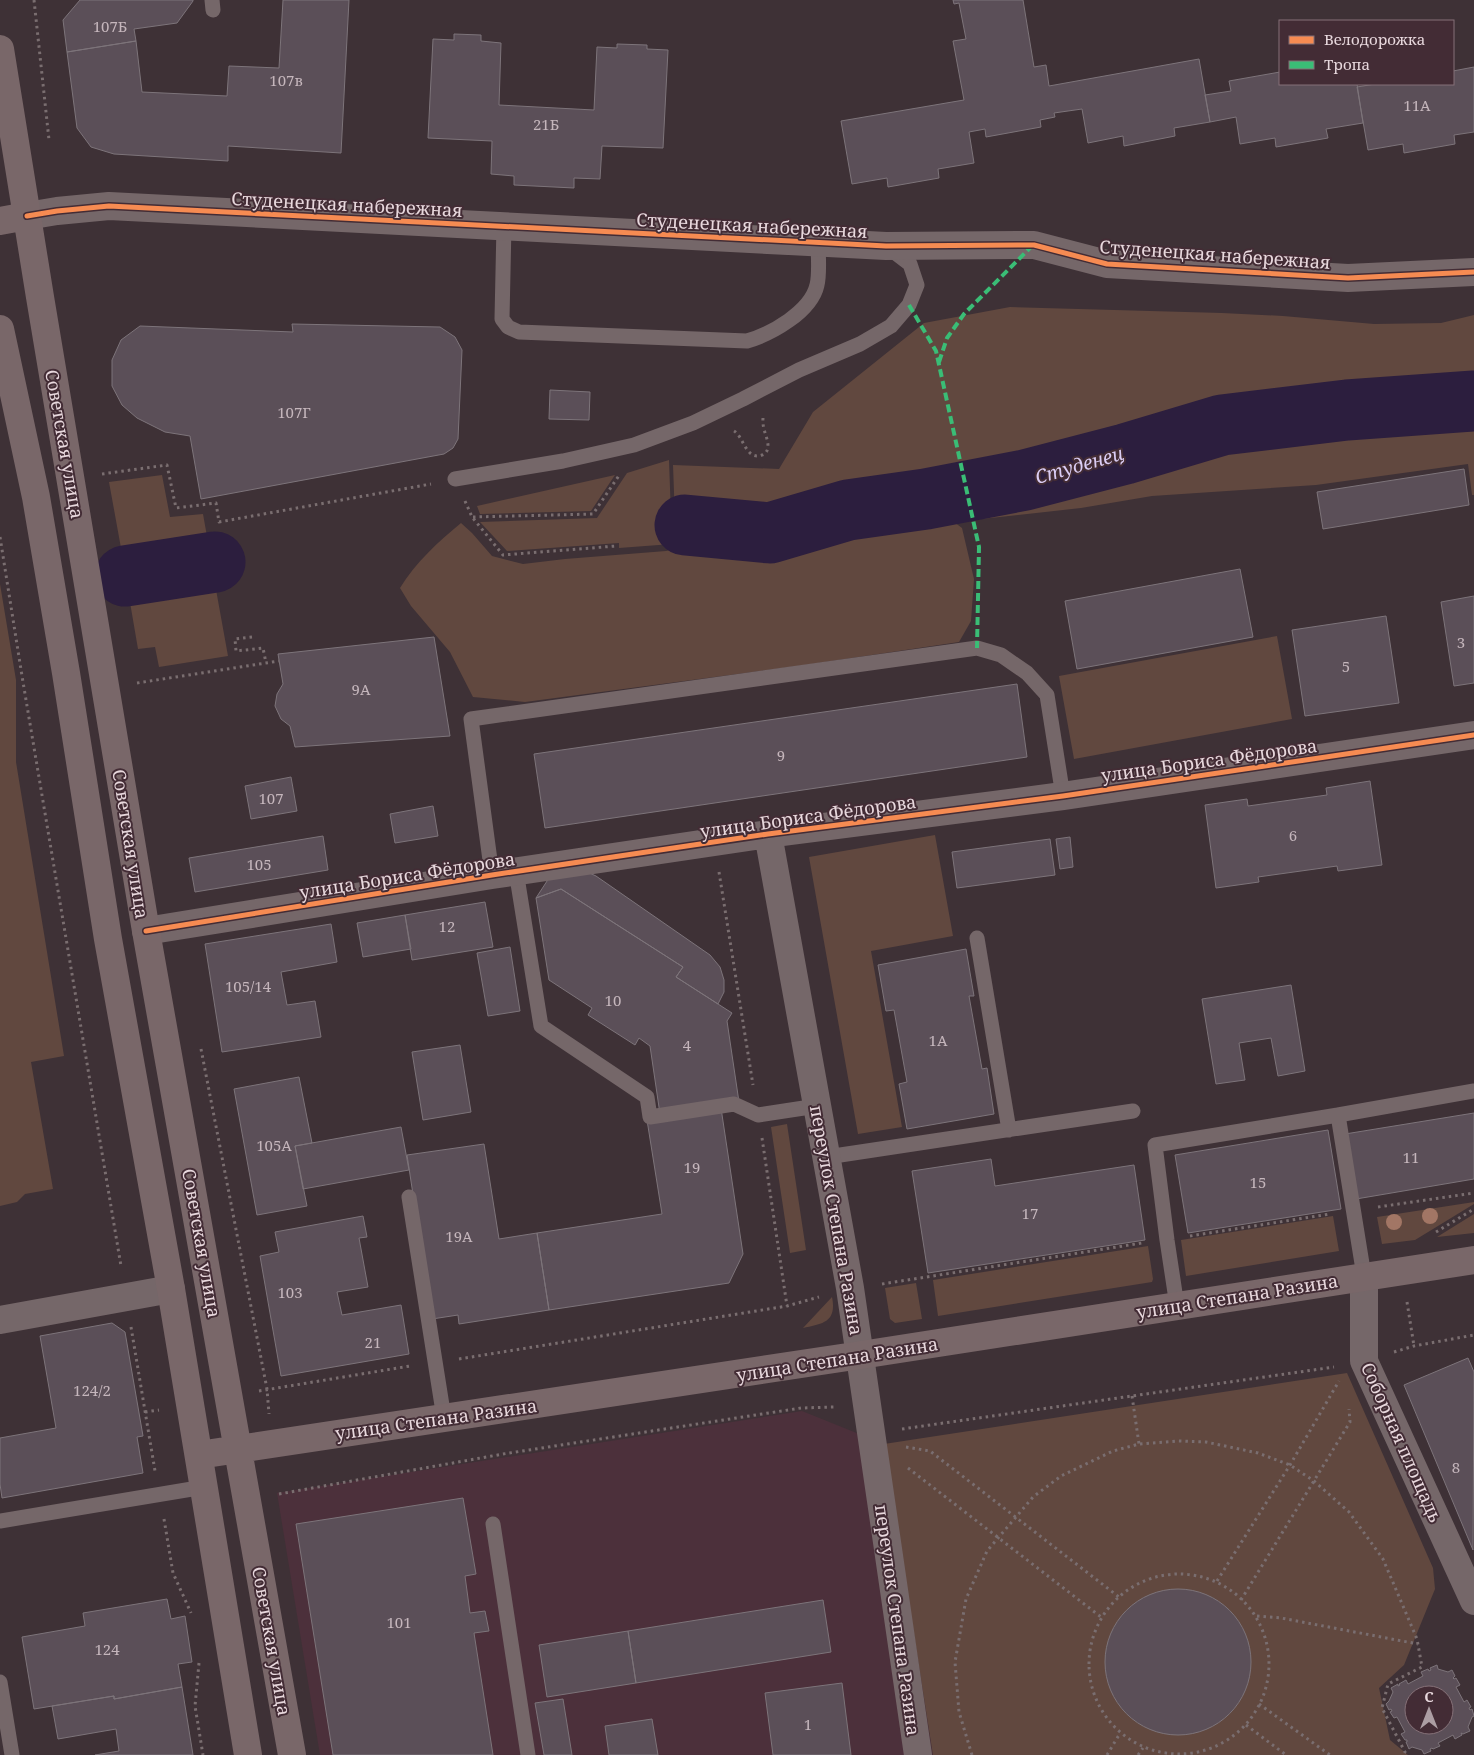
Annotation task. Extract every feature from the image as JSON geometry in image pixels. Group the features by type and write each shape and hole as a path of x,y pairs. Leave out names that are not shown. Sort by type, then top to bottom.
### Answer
{"main road":[{"name":"Советская улица","path":"0,49 146,931 292,1755"},
{"name":"Студенецкая набережная","path":"0,222 27,216"},
{"path":"0,329 36,497 108,939 171,1289 248,1755"},
{"name":"улица Степана Разина","path":"199,1455 1474,1260"}],"street":[{"name":"Студенецкая набережная","path":"27,216 109,206 886,246 1034,244 1107,264 1348,278 1474,272"},
{"name":"улица Бориса Фёдорова","path":"146,931 504,873 768,834 1063,796 1474,735"},
{"name":"переулок Степана Разина","path":"768,834 850,1288 918,1755"},
{"name":"Соборная площадь","path":"1364,1276 1356,1363 1472,1590"},
{"path":"0,1320 171,1289"}],"lane":[{"path":"504,225 502,319 508,327 519,332 747,341 760,337 794,317 809,302 817,285 818,242"},
{"path":"455,479 564,461 634,445 693,423 799,370 860,344 891,326 909,304 916,285 910,264 886,246"},
{"path":"817,1106 758,1115 734,1104 650,1117 647,1097 542,1026 504,873 471,719 977,648 1001,655 1028,673 1047,695 1063,796"},
{"path":"977,938 1009,1130"},
{"path":"1177,1306 1166,1240 1155,1145 1474,1091"},
{"path":"827,1157 1133,1111"},
{"path":"1338,1115 1364,1276"},
{"path":"409,1197 444,1418"},
{"path":"0,1521 204,1488"},
{"path":"493,1524 528,1755"},
{"path":"0,1682 12,1755"}],"path":[{"path":"34,0 50,144"},
{"path":"99,474 167,465 176,508 216,503 219,522 455,479 472,517 503,555 616,546"},
{"path":"472,517 593,514 624,469"},
{"path":"0,537 173,1574 192,1616"},
{"path":"252,637 235,639 236,651 263,648 266,663"},
{"path":"133,683 279,661"},
{"path":"714,842 787,1306"},
{"path":"230,1398 267,1389 787,1306 850,1288 1474,1193"},
{"path":"279,1494 503,1454 801,1408 868,1407 904,1430 1356,1363 1414,1346 1474,1335"},
{"path":"1217,1581 1356,1363"},
{"path":"1132,1396 1139,1444"},
{"path":"1241,1600 1350,1422 1349,1403"},
{"path":"146,1412 190,1404"},
{"path":"905,1438 906,1454"},
{"path":"972,1755 959,1712 955,1662 966,1599 987,1551 1033,1496 1061,1476 1113,1451 1139,1444 1178,1440 1206,1442 1258,1453 1290,1465 1314,1481 1349,1512 1383,1559 1417,1638 1422,1667 1388,1684 1382,1708 1405,1752 1403,1755"},
{"path":"906,1447 930,1451 1119,1597"},
{"path":"907,1461 908,1468 1101,1617"},
{"path":"1167,1574 1202,1576 1217,1581 1233,1591 1256,1616 1268,1649 1268,1684 1253,1716 1246,1725 1227,1740 1194,1753 1159,1752 1142,1748 1119,1735 1102,1711 1090,1678 1091,1642 1101,1617 1119,1597 1133,1586 1167,1574"},
{"path":"1256,1616 1281,1618 1418,1644"},
{"path":"200,1660 195,1706 203,1755"},
{"path":"1259,1704 1330,1755"},
{"path":"1246,1725 1286,1755"},
{"path":"1107,1755 1119,1735"},
{"path":"1138,1755 1142,1748"}],"shaded area":[{"path":"1010,307 1222,313 1374,324 1441,323 1474,315 1474,495 1472,495 1468,464 1316,485 1152,496 1081,508 954,522 962,528 974,579 971,621 959,642 798,666 525,702 473,697 450,652 411,606 400,588 428,553 461,523 492,556 523,564 666,551 678,548 676,546 673,465 779,469 813,412 924,323"},
{"path":"669,460 672,544 619,548 619,543 507,551 480,522 597,518 627,473"},
{"path":"162,475 170,517 203,514 208,542 184,562 125,570 109,482"},
{"path":"615,475 591,511 480,514 477,506"},
{"path":"186,572 215,584 228,656 159,667 155,647 138,649 126,579"},
{"path":"0,584 16,680 16,762 64,1056 31,1062 53,1189 25,1194 17,1202 0,1206"},
{"path":"1277,636 1292,719 1074,759 1059,676"},
{"path":"935,835 953,936 871,951 902,1127 858,1134 809,857"},
{"path":"787,1124 806,1250 790,1253 771,1127"},
{"path":"1474,1202 1474,1204 1415,1240 1382,1244 1377,1217"},
{"path":"1474,1214 1474,1233 1437,1237"},
{"path":"1333,1216 1339,1251 1186,1276 1181,1240"},
{"path":"1148,1246 1152,1282 938,1316 933,1280"},
{"path":"916,1283 922,1319 895,1323 890,1319 885,1288"},
{"path":"832,1297 833,1305 830,1317 822,1323 803,1328"},
{"path":"1347,1373 1433,1568 1435,1589 1404,1665 1379,1688 1390,1740 1408,1755 933,1755 884,1444"},
{"path":"802,1411 884,1444 933,1755 320,1755 277,1493"}],"building":[{"path":"80,0 193,1 177,23 134,29 136,41 67,52 63,20"},
{"path":"283,0 349,0 341,153 228,146 228,161 114,154 91,147 77,128 67,52 136,41 142,92 227,96 229,66 279,68"},
{"path":"953,0 1023,0 1034,67 1046,65 1049,86 1199,59 1210,122 1174,128 1175,136 1124,146 1123,136 1088,143 1082,109 1054,113 1055,117 1040,120 1041,127 986,137 985,129 969,132 974,163 938,169 939,178 888,187 887,178 852,184 841,121 964,100 953,41 966,39 959,3 954,4"},
{"path":"454,34 481,35 481,41 501,43 499,105 594,110 597,47 617,48 617,44 647,45 647,49 668,50 663,148 602,146 600,179 574,178 574,188 514,185 514,176 491,174 492,141 428,138 433,39 454,40"},
{"path":"1474,67 1474,132 1454,135 1455,144 1404,153 1403,144 1368,150 1357,87 1369,85 1454,85 1454,71"},
{"path":"1279,72 1279,85 1357,85 1363,123 1326,129 1328,138 1276,147 1275,138 1240,144 1236,117 1210,122 1205,95 1231,91 1229,81"},
{"path":"292,324 440,327 455,337 462,350 458,439 453,448 444,454 201,499 190,436 165,432 137,418 122,405 112,386 112,360 121,340 140,326 293,332"},
{"path":"550,390 590,392 589,420 549,419"},
{"path":"1464,469 1469,505 1323,529 1317,492"},
{"path":"1240,569 1253,637 1077,669 1065,601"},
{"path":"1474,596 1474,683 1454,686 1441,602"},
{"path":"1386,616 1399,703 1305,716 1292,630"},
{"path":"434,637 450,736 295,747 290,726 281,719 275,706 277,694 283,684 278,654"},
{"path":"1017,684 1027,757 545,828 534,754"},
{"path":"291,777 297,811 251,819 245,786"},
{"path":"1370,781 1382,865 1338,871 1337,866 1258,877 1259,882 1216,888 1205,805 1247,799 1248,806 1327,795 1326,788"},
{"path":"433,806 438,836 395,843 390,814"},
{"path":"323,836 328,870 195,892 189,858"},
{"path":"1070,837 1073,867 1060,869 1056,839"},
{"path":"1050,839 1055,875 957,888 952,852"},
{"path":"583,870 596,876 710,955 720,967 724,980 724,992 718,1004 676,977 683,967 561,889 536,898 549,878"},
{"path":"561,889 683,967 676,977 732,1013 727,1021 739,1102 660,1114 650,1046 639,1038 635,1045 588,1015 592,1008 549,980 536,898"},
{"path":"485,902 493,947 412,960 405,915"},
{"path":"405,915 411,949 363,957 357,923"},
{"path":"331,924 337,962 281,972 287,1005 315,1001 321,1037 222,1052 205,944"},
{"path":"510,947 520,1011 488,1016 477,953"},
{"path":"966,949 974,996 969,996 982,1069 987,1068 994,1114 907,1129 899,1084 907,1082 894,1010 886,1011 878,965"},
{"path":"1291,985 1305,1071 1278,1076 1271,1038 1239,1043 1245,1080 1216,1084 1202,999"},
{"path":"460,1045 471,1112 423,1120 412,1052"},
{"path":"299,1077 312,1143 295,1146 307,1206 257,1215 234,1089"},
{"path":"721,1108 743,1254 729,1283 549,1310 537,1233 662,1214 647,1120"},
{"path":"1474,1113 1474,1179 1356,1199 1345,1134"},
{"path":"401,1127 409,1170 303,1189 295,1146"},
{"path":"1328,1130 1341,1209 1188,1233 1175,1155"},
{"path":"484,1144 499,1239 537,1233 549,1310 459,1324 458,1315 432,1319 407,1155"},
{"path":"991,1159 995,1186 1134,1165 1145,1240 928,1273 912,1171"},
{"path":"363,1216 367,1237 359,1238 368,1287 337,1292 342,1315 401,1305 409,1354 281,1376 260,1256 279,1252 275,1232"},
{"path":"112,1323 125,1332 143,1436 137,1437 143,1473 2,1498 0,1484 0,1438 56,1428 40,1336"},
{"path":"1468,1358 1474,1372 1473,1550 1404,1385"},
{"path":"463,1498 476,1574 465,1576 470,1613 485,1611 489,1631 474,1633 493,1755 333,1755 296,1524"},
{"path":"1178,1589 1206,1595 1229,1611 1245,1634 1251,1662 1245,1690 1229,1713 1206,1729 1178,1735 1150,1729 1127,1713 1111,1690 1105,1662 1111,1634 1127,1611 1150,1595"},
{"path":"167,1599 171,1619 185,1616 192,1662 178,1664 182,1687 114,1699 114,1696 34,1709 22,1637 85,1626 83,1613"},
{"path":"823,1600 831,1652 636,1683 628,1631"},
{"path":"628,1631 636,1683 547,1697 539,1645"},
{"path":"1437,1665 1438,1669 1448,1672 1452,1670 1455,1676 1453,1678 1456,1678 1460,1685 1456,1687 1464,1702 1467,1700 1471,1707 1469,1708 1470,1710 1472,1709 1474,1716 1468,1727 1470,1731 1461,1733 1462,1735 1455,1739 1453,1735 1454,1685 1404,1685 1404,1730 1397,1717 1394,1718 1390,1712 1392,1711 1391,1709 1389,1710 1386,1704 1393,1692 1391,1688 1398,1684 1398,1686 1400,1685 1406,1680 1408,1684 1423,1676 1421,1672 1428,1669 1429,1671 1431,1670 1430,1668"},
{"path":"842,1683 851,1755 773,1755 765,1693"},
{"path":"182,1687 193,1755 95,1755 119,1751 116,1729 58,1739 52,1706 114,1696 114,1699"},
{"path":"563,1699 572,1755 544,1755 535,1703"},
{"path":"652,1719 658,1755 609,1755 605,1726"},
{"path":"1404,1732 1404,1735 1453,1735 1438,1743 1440,1746 1430,1749 1431,1751 1424,1754 1422,1750 1412,1747 1409,1749 1407,1740 1401,1734"}],"waterway":[{"name":"Студенец","path":"685,525 770,533 848,510 926,499 1025,480 1125,454 1222,425 1347,410 1474,401"},
{"name":"Студенец","path":"125,576 215,562"}],"marked path":[{"path":"939,362 947,338 964,314 1033,245"},
{"path":"909,305 936,351 979,547 977,648"}],"cycle path":[{"path":"27,216 109,206 886,246 1034,245 1107,264 1348,278 1474,272"},
{"path":"146,931 492,875 768,834 1063,796 1474,735"}]}
